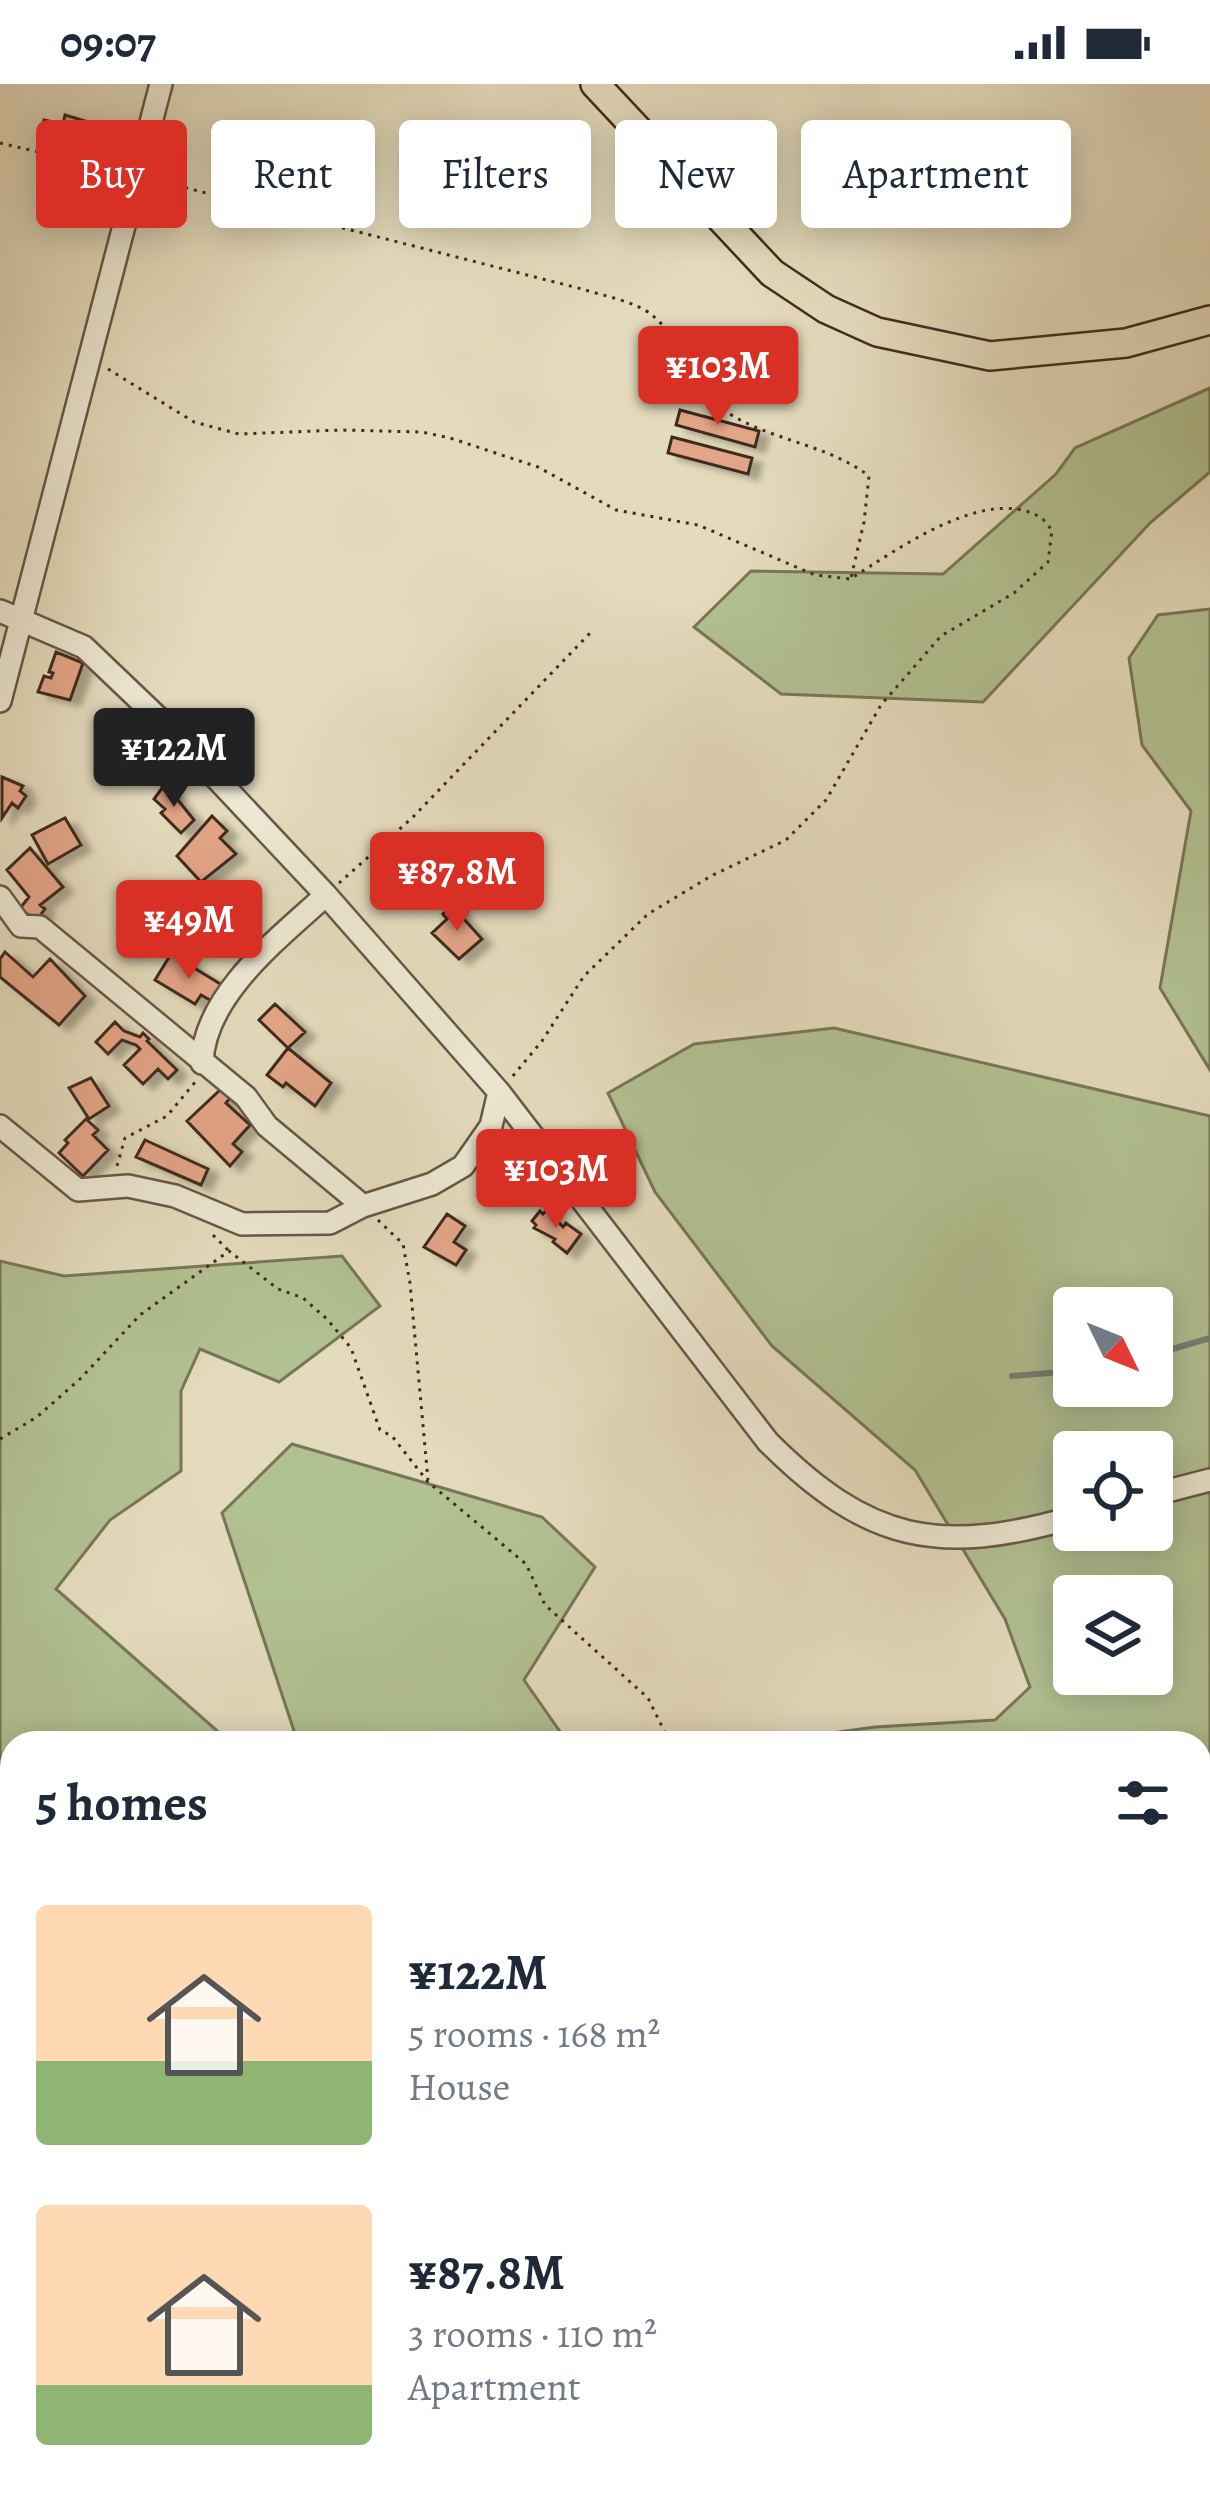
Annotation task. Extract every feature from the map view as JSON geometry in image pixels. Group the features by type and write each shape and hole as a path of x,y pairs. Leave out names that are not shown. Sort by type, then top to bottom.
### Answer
{"main road":[{"path":"595,84 772,273 826,309 877,332 989,356 1126,344 1210,320"}],"street":[{"path":"152,120 161,84"},
{"path":"0,701 125,228"},
{"path":"0,611 84,647 173,732 326,895 499,1092 768,1442 807,1481 892,1530 950,1539 1053,1522"},
{"path":"202,1063 203,1039 248,967 326,895"},
{"path":"0,897 22,926 40,927 246,1097 267,1126 363,1206"},
{"path":"0,1126 78,1190 128,1186 175,1196 242,1224 330,1223 363,1206 432,1184 463,1166 491,1126 499,1092"},
{"path":"1173,1490 1210,1480"}],"path":[{"path":"0,143 36,152"},
{"path":"187,188 582,289 648,311 680,343 708,393 728,414 793,444 850,461 868,476 864,522 850,580"},
{"path":"91,359 194,422 239,434 341,430 450,438 538,467 616,509 698,525 802,570 850,580 909,542 982,509 1015,509 1041,517 1052,530 1048,562 1014,593 941,636 881,705 826,800 786,840 711,876 649,914 584,976 542,1041 499,1092"},
{"path":"326,895 412,818 593,630"},
{"path":"103,1189 115,1171 124,1138 167,1116 201,1074 202,1063"},
{"path":"363,1206 403,1244 428,1482"},
{"path":"0,1439 38,1417 140,1315 229,1251 327,1319 350,1348 380,1430 392,1436 428,1482 526,1564 545,1605 648,1698 664,1731"}],"green space":[{"path":"1210,388 1210,472 1150,523 983,702 781,694 694,627 751,571 943,574 1056,474 1075,448"},
{"path":"1210,609 1210,1070 1160,988 1191,811 1142,745 1129,658 1158,615"},
{"path":"834,1028 1210,1116 1210,1731 846,1731 995,1720 1030,1687 1005,1619 915,1470 772,1346 655,1192 608,1093 694,1044"},
{"path":"342,1256 380,1306 279,1382 200,1349 181,1391 181,1471 110,1520 56,1589 217,1731 0,1731 0,1261 64,1276"},
{"path":"292,1444 542,1517 595,1567 524,1680 560,1731 294,1731 222,1513"}],"building":[{"path":"680,410 759,431 755,447 676,425"},
{"path":"672,437 752,458 748,474 668,453"},
{"path":"56,652 83,663 70,700 38,692 44,676 51,678"},
{"path":"2,777 23,786 20,791 26,796 18,808 12,803 2,818"},
{"path":"165,784 194,820 181,833 154,799"},
{"path":"212,816 227,831 220,838 236,854 201,882 177,856"},
{"path":"65,818 81,845 48,864 32,835"},
{"path":"30,848 63,887 40,905 45,909 36,921 23,911 29,897 7,870"},
{"path":"452,906 482,939 459,959 432,933 447,919 443,914"},
{"path":"5,952 33,977 50,959 85,996 59,1025 0,977"},
{"path":"171,954 227,988 217,1004 201,995 195,1004 155,980"},
{"path":"275,1004 305,1032 288,1048 259,1020"},
{"path":"115,1022 124,1031 140,1037 143,1033 177,1070 168,1079 158,1069 143,1084 124,1065 140,1049 136,1045 122,1040 108,1054 96,1042"},
{"path":"288,1048 331,1083 315,1106 267,1075"},
{"path":"91,1078 109,1106 89,1119 69,1088"},
{"path":"220,1090 230,1098 226,1103 250,1125 233,1144 242,1152 230,1166 187,1121"},
{"path":"86,1119 108,1150 83,1176 59,1153"},
{"path":"145,1140 208,1169 201,1185 136,1157"},
{"path":"547,1210 563,1227 566,1223 581,1234 567,1253 555,1239 534,1228 532,1221"},
{"path":"447,1214 465,1226 454,1242 466,1250 456,1265 424,1247"}],"waterway":[{"path":"1173,1349 1210,1338"},
{"path":"1012,1376 1053,1373"}]}
